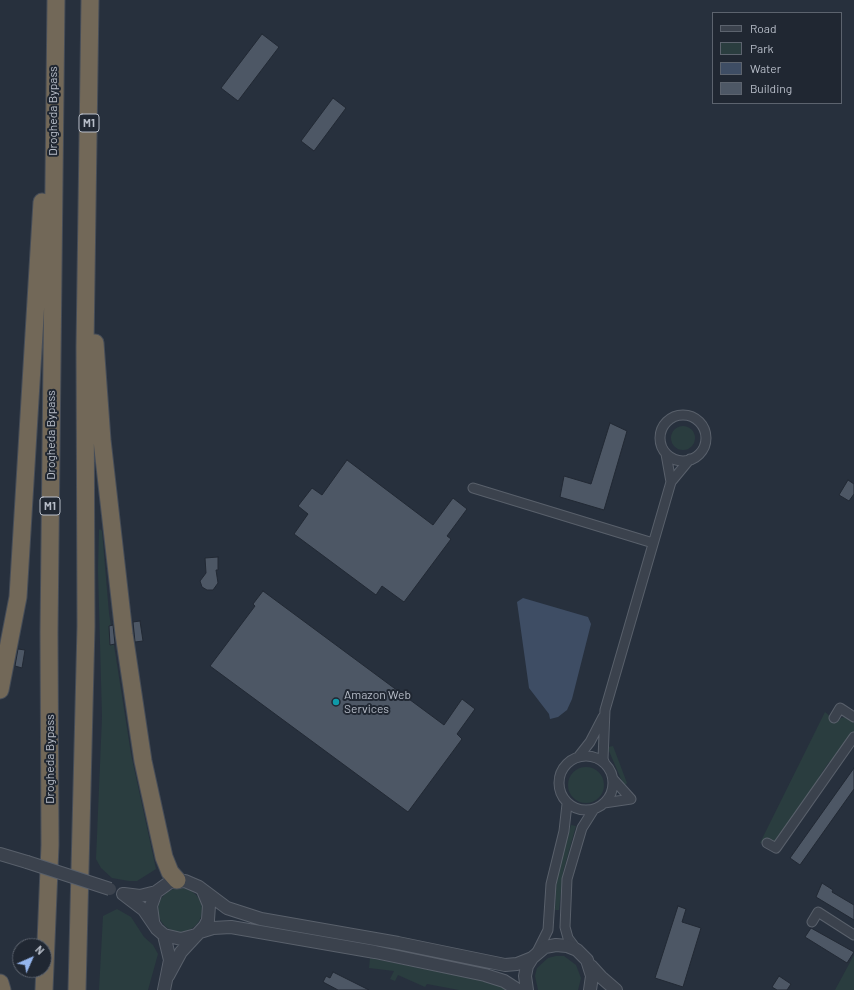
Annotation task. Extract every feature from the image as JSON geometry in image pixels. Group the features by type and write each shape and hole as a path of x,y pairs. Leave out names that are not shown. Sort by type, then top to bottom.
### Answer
{"highway":[{"name":"Drogheda Bypass","path":"44,990 50,845 49,632 54,22 56,0"},
{"name":"M1","path":"78,990 86,626 85,347 88,245 90,0"},
{"path":"0,690 18,597 54,22"},
{"path":"88,245 102,440 124,634 143,762 159,841 168,868 178,880"},
{"path":"0,983 2,990"}],"street":[{"path":"527,990 525,976 527,966 548,930 551,884 564,831 567,804 560,791 560,775 570,761 579,756 590,742 604,714 671,482 690,459 702,450 706,436 700,423 687,415 673,417 668,420 662,428 660,442 666,454 671,482"},
{"path":"666,454 677,460 690,459"},
{"path":"473,488 653,543"},
{"path":"834,718 840,708 854,717"},
{"path":"604,714 603,759 611,772 613,779 612,792 604,803"},
{"path":"767,843 776,848 854,737"},
{"path":"579,756 593,758 605,764"},
{"path":"567,804 585,810 594,809 604,803 631,799 613,779"},
{"path":"594,809 582,828 566,879 565,927 568,938 577,950 601,978 616,990"},
{"path":"0,846 25,861"},
{"path":"0,854 123,894 140,896 156,892"},
{"path":"152,921 151,906 156,892 162,886 178,880 192,883 227,908 261,919 398,943 505,965 517,964 546,947 556,945 567,946 577,950"},
{"path":"168,976 181,952 208,920 210,913 207,898 204,892"},
{"path":"123,894 144,910 157,929 164,935 181,940 213,928 231,927 375,952 485,975 504,981 518,990"},
{"path":"812,922 818,912 854,935"},
{"path":"164,935 170,960 164,990"},
{"path":"587,960 592,976 590,990"}],"green space":[{"path":"683,426 688,427 694,433 694,443 688,449 683,450 678,449 672,443 671,438 672,433 678,427"},
{"path":"100,529 102,531 109,613 131,754 156,869 137,881 112,878 101,868 96,859 102,717 98,570"},
{"path":"825,712 837,722 841,718 845,717 854,723 854,732 833,762 829,762 819,777 819,781 777,841 760,843"},
{"path":"613,746 627,783 624,786 609,751 608,747"},
{"path":"590,767 599,772 603,778 603,792 599,798 590,803 582,803 573,798 569,792 568,781 573,772 579,768"},
{"path":"571,825 576,826 563,872 559,910 555,910 559,866"},
{"path":"176,888 184,888 196,894 202,906 202,914 196,926 184,932 176,932 164,926 158,914 158,906 164,894"},
{"path":"117,909 131,917 144,937 153,945 158,954 148,990 99,990 103,916"},
{"path":"854,955 854,990 835,990"},
{"path":"564,956 576,965 581,978 578,990 538,990 535,976 537,968 548,958"},
{"path":"370,958 490,982 509,990 459,990 427,984 425,987 398,975 395,981 390,979 394,971 369,968"}],"water":[{"path":"523,598 588,617 591,624 572,699 567,710 558,717 550,719 549,714 529,688 517,602"}],"building":[{"path":"262,34 279,47 238,101 221,88"},
{"path":"333,98 346,108 314,151 301,141"},
{"path":"610,423 627,431 604,510 560,497 564,476 591,484"},
{"path":"347,460 433,525 453,498 467,509 447,536 451,539 404,602 382,586 376,595 294,534 308,514 298,506 312,488 322,495"},
{"path":"848,480 854,484 854,494 849,501 839,495"},
{"path":"218,557 218,570 216,570 218,583 213,590 207,590 202,587 200,581 206,573 205,558"},
{"name":"Amazon Web Services","path":"263,591 444,725 462,699 475,709 457,734 462,739 408,812 210,666 255,606 253,604"},
{"path":"140,621 143,641 135,642 133,622"},
{"path":"113,625 115,644 110,645 109,626"},
{"path":"18,649 25,650 22,668 15,666"},
{"path":"854,768 854,789 800,865 790,858"},
{"path":"822,883 833,890 832,892 854,905 854,920 816,897"},
{"path":"678,906 686,909 682,922 701,928 683,987 655,978"},
{"path":"811,928 854,952 847,963 805,937"},
{"path":"333,972 369,990 338,990 323,982 326,976 330,978"},
{"path":"779,976 791,984 787,990 777,990 772,987"}],"place":[{"name":"Amazon Web Services","path":"336,702"}]}
